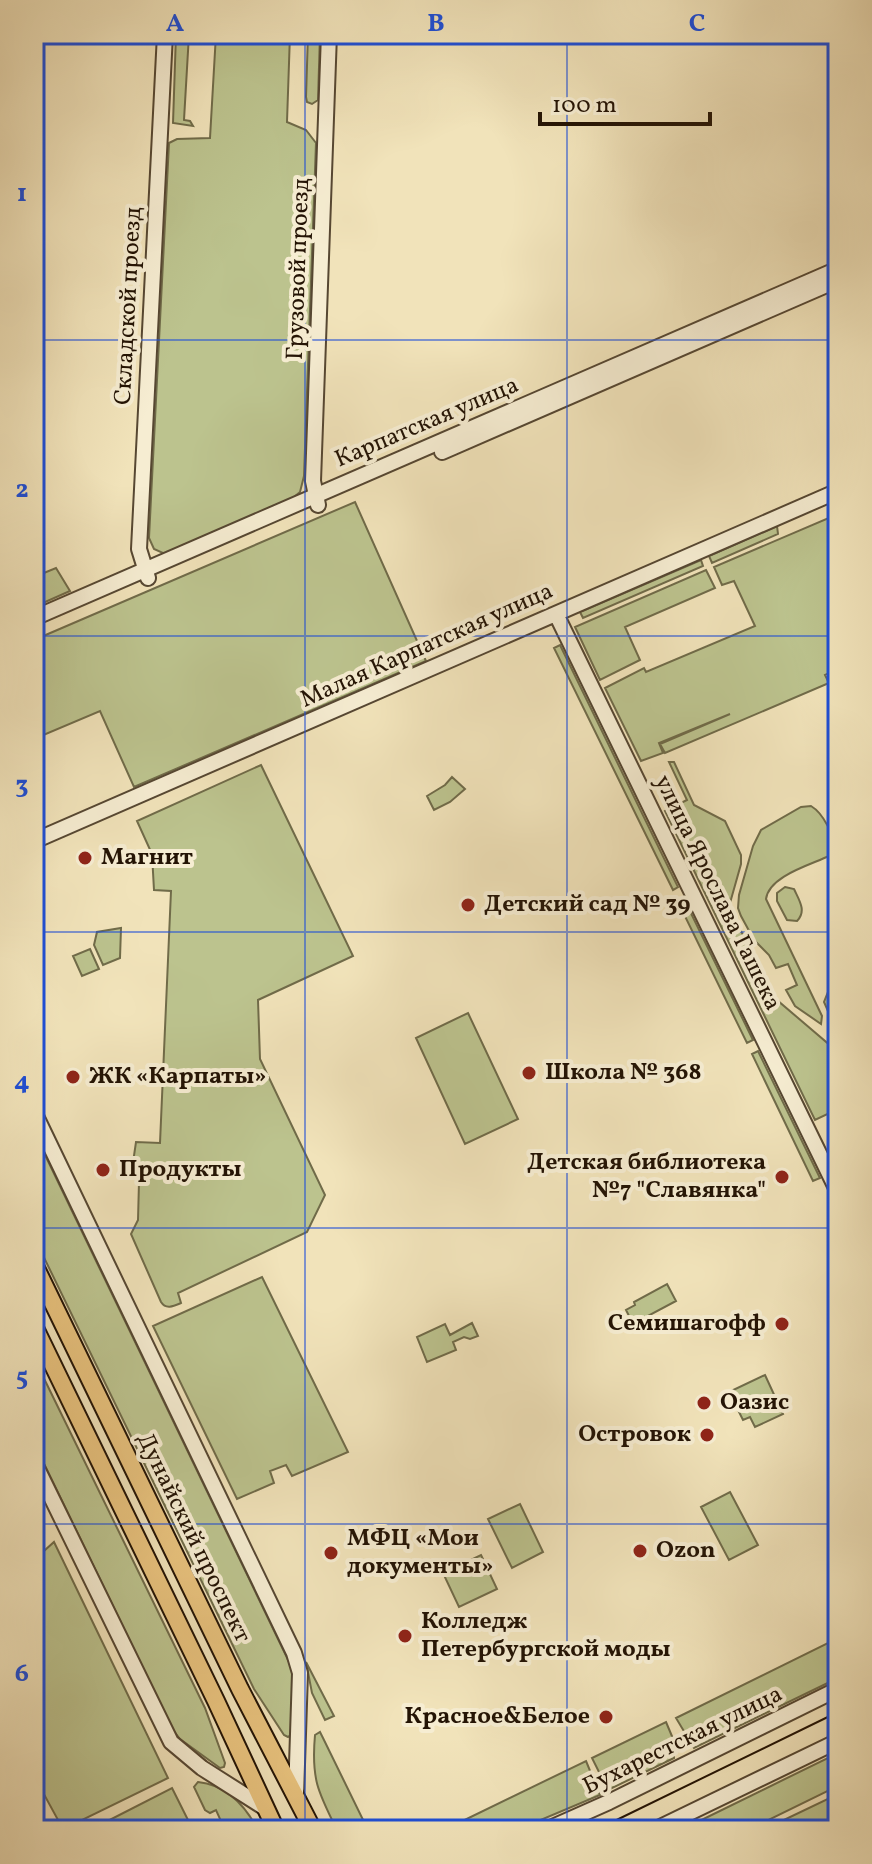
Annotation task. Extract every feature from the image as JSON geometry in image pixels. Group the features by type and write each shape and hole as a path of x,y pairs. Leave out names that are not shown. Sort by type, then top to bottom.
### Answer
{"main road":[{"name":"Дунайский проспект","path":"34,1264 240,1689 313,1830"},
{"path":"34,1326 210,1687 276,1830"}],"street":[{"name":"Складской проезд","path":"146,574 139,549 165,34"},
{"name":"Грузовой проезд","path":"316,501 329,34"},
{"name":"Карпатская улица","path":"316,501 838,269"},
{"name":"Карпатская улица","path":"34,618 146,574 838,280"},
{"name":"Малая Карпатская улица","path":"34,841 838,491"},
{"name":"Карпатская улица","path":"34,628 146,574"},
{"name":"улица Ярослава Гашека","path":"556,614 838,1192"},
{"path":"34,1112 294,1653 300,1673 296,1795"},
{"path":"34,1462 171,1742 202,1768 265,1808"},
{"name":"Бухарестская улица","path":"546,1830 623,1796 838,1689"},
{"path":"654,1830 838,1741"}],"green space":[{"path":"176,34 189,34 184,120 190,121 193,126 173,123"},
{"path":"216,34 290,34 287,122 306,130 316,143 304,476 300,492 288,502 165,554 154,549 149,538 169,143 177,139 210,138"},
{"path":"308,34 320,34 318,100 312,104 307,102 306,97"},
{"path":"355,502 426,661 134,787 100,711 34,739 34,640"},
{"path":"838,514 838,669 825,675 829,683 665,753 660,744 730,714 659,743 663,753 641,761 605,688 644,668 646,672 755,626 734,581 722,585 714,567"},
{"path":"777,526 778,534 712,563 709,556"},
{"path":"701,560 703,566 583,618 580,612"},
{"path":"56,568 70,591 34,607 34,577"},
{"path":"706,570 715,588 625,627 640,660 600,680 575,627"},
{"path":"560,645 678,887 673,890 554,648"},
{"path":"669,762 674,762 694,805 725,821 741,855 730,903 731,912 777,1000 832,1047 838,1058 838,1089 834,1090 836,1095 830,1098 836,1110 815,1120 665,811 687,800"},
{"path":"261,765 353,956 258,1000 260,1059 325,1195 307,1232 178,1293 181,1303 168,1307 161,1302 131,1234 138,1220 139,1182 131,1176 136,1142 160,1143 171,891 154,890 152,854 137,821"},
{"path":"452,777 465,789 434,810 427,796"},
{"path":"811,806 828,826 835,851 782,878 774,884 766,899 822,1016 821,1024 795,1006 786,990 797,985 788,964 776,968 769,955 754,940 738,908 753,846 761,830 801,807"},
{"path":"785,887 794,889 800,901 802,909 797,921 787,920 777,901 777,893"},
{"path":"684,899 753,1040 747,1043 678,902"},
{"path":"121,928 120,958 103,965 94,945 97,932"},
{"path":"90,949 99,969 82,976 73,956"},
{"path":"838,986 838,1034 824,1002 828,992"},
{"path":"468,1013 518,1119 465,1144 416,1038"},
{"path":"758,1051 820,1178 813,1181 752,1054"},
{"path":"34,1132 291,1666 294,1680 292,1734 288,1737 254,1689 34,1237"},
{"path":"262,1277 348,1452 292,1476 286,1465 270,1471 274,1483 237,1499 153,1326"},
{"path":"667,1284 676,1301 633,1324 626,1310 635,1305 634,1302"},
{"path":"472,1323 478,1336 453,1342 456,1350 427,1362 417,1337 445,1324 450,1335"},
{"path":"34,1358 205,1708 224,1767 220,1768 180,1739 173,1730 34,1443"},
{"path":"765,1375 783,1414 755,1427 750,1417 743,1420 729,1392"},
{"path":"730,1492 758,1545 729,1560 701,1507"},
{"path":"520,1504 543,1552 512,1568 488,1519"},
{"path":"54,1542 168,1778 74,1824 58,1820 34,1776 34,1560"},
{"path":"481,1555 497,1589 459,1607 443,1573"},
{"path":"838,1638 838,1678 694,1748 676,1718"},
{"path":"306,1662 334,1716 325,1720 312,1693"},
{"path":"666,1722 674,1741 674,1758 608,1790 592,1758"},
{"path":"320,1732 368,1830 337,1830 330,1817 315,1774 315,1735"},
{"path":"838,1753 838,1786 748,1830 681,1830"},
{"path":"586,1761 600,1795 517,1830 444,1830"},
{"path":"198,1782 218,1787 234,1798 258,1830 225,1830 216,1810 210,1813 205,1810 194,1787"},
{"path":"172,1788 193,1830 90,1830"},
{"path":"838,1794 838,1830 763,1830"}],"tram line":[{"path":"596,1830 838,1712"}],"place":[{"name":"Магнит","path":"85,858"},
{"name":"Детский сад № 39","path":"468,905"},
{"name":"Школа № 368","path":"529,1073"},
{"name":"ЖК «Карпаты»","path":"73,1077"},
{"name":"Продукты","path":"103,1170"},
{"name":"Детская библиотека №7 \"Славянка\"","path":"782,1177"},
{"name":"Семишагофф","path":"782,1324"},
{"name":"Оазис","path":"704,1403"},
{"name":"Островок","path":"707,1435"},
{"name":"Ozon","path":"640,1551"},
{"name":"МФЦ «Мои документы»","path":"331,1553"},
{"name":"Колледж Петербургской моды","path":"405,1636"},
{"name":"Красное&Белое","path":"606,1717"}]}
